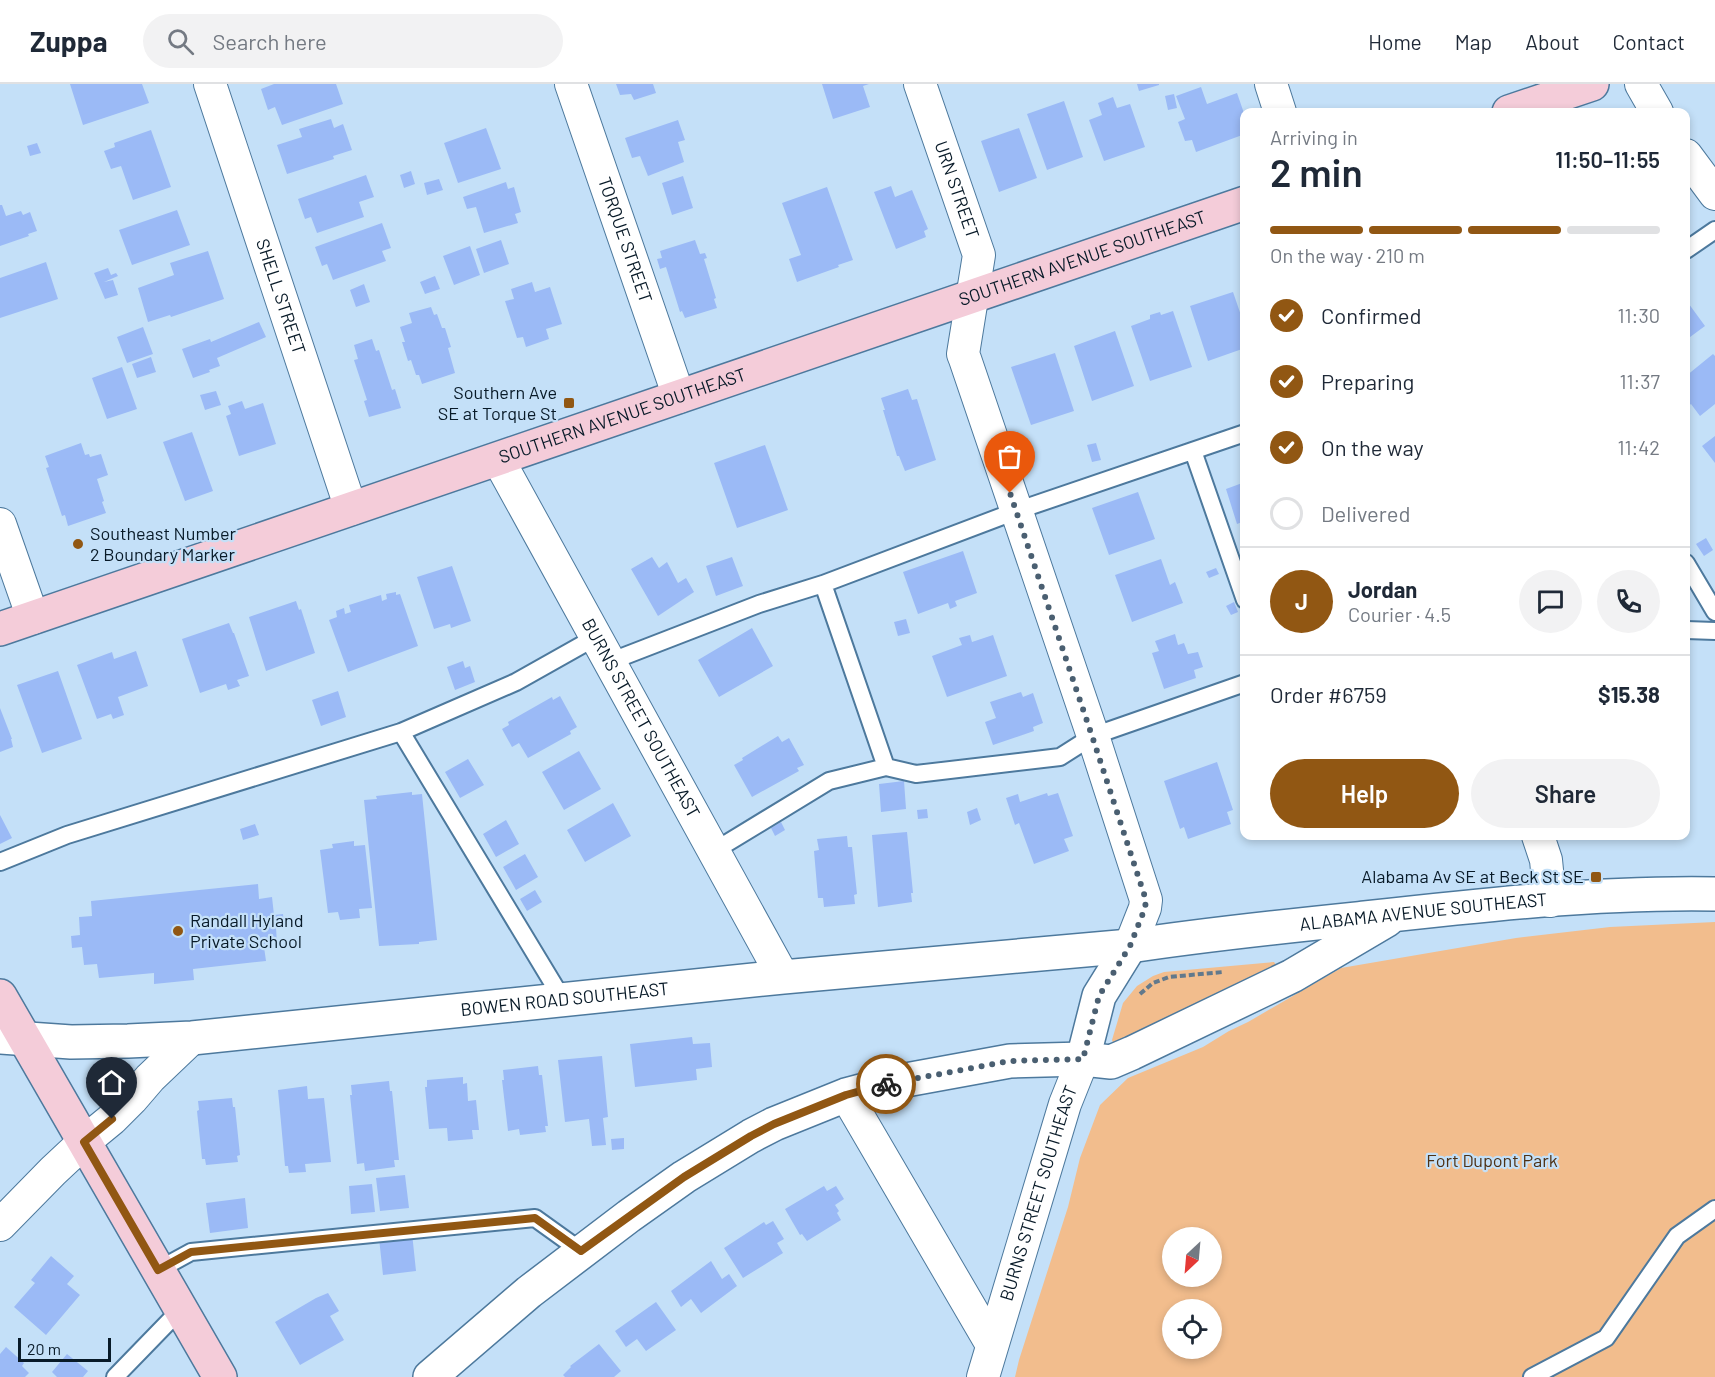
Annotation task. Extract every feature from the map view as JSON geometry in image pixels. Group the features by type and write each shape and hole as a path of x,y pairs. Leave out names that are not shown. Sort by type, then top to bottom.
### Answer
{"main road":[{"path":"1521,108 1592,84"},
{"name":"SOUTHERN AVENUE SOUTHEAST","path":"0,629 1240,204"},
{"path":"0,996 13,1038 84,1142 220,1377"}],"street":[{"name":"SHELL STREET","path":"210,84 351,509"},
{"name":"TORQUE STREET","path":"571,84 679,397"},
{"name":"URN STREET","path":"920,84 979,255 963,354 1146,900 1130,946"},
{"path":"1271,84 1279,108"},
{"path":"1641,84 1655,108"},
{"name":"BURNS STREET SOUTHEAST","path":"498,459 783,977"},
{"path":"0,524 33,618"},
{"path":"1539,840 1546,860 1550,901"},
{"name":"ALABAMA AVENUE SOUTHEAST","path":"1130,946 1439,909 1618,896 1715,894"},
{"path":"430,1377 529,1292 581,1251 684,1177 774,1124 846,1095 895,1082 1010,1061 1083,1059 1111,1062 1292,976 1396,914"},
{"name":"BURNS STREET SOUTHEAST","path":"983,1377 1065,1104 1083,1059 1099,996 1130,946"},
{"name":"BOWEN ROAD SOUTHEAST","path":"13,1038 71,1042 192,1038 783,977 1130,946"},
{"path":"0,1225 84,1142 112,1119 192,1038"},
{"path":"846,1095 992,1345"}],"lane":[{"path":"1690,247 1715,230"},
{"path":"0,862 67,835 401,732 516,682 603,650 823,584 1016,511 1240,435"},
{"path":"1193,451 1240,586"},
{"path":"1690,570 1715,612"},
{"path":"823,584 886,767"},
{"path":"1690,630 1715,631"},
{"path":"714,851 829,781 886,767 916,774 1060,757 1092,736 1240,685"},
{"path":"401,732 563,1000"},
{"path":"1532,1377 1606,1338 1677,1236 1715,1209"},
{"path":"158,1270 191,1252 535,1218 581,1251"},
{"path":"115,1377 181,1309"}],"path":[{"path":"1138,996 1154,983 1169,977 1234,971"},
{"path":"88,1077 92,1086"}],"green space":[{"name":"Fort Dupont Park","path":"1715,922 1715,1377 1015,1377 1068,1207 1080,1158 1100,1105 1128,1078 1203,1047 1341,968 1516,938 1610,927"},
{"path":"1274,962 1277,966 1220,995 1113,1043 1123,1003 1137,986 1153,976 1164,972"}],"building":[{"path":"70,84 142,84 149,103 83,125"},
{"path":"274,84 336,84 343,104 282,125 275,107 268,110 261,89"},
{"path":"616,84 653,84 656,93 634,100 631,94 620,95"},
{"path":"822,84 869,84 863,86 870,107 833,119"},
{"path":"1137,84 1159,84 1159,85 1139,91"},
{"path":"1201,87 1207,104 1237,93 1242,108 1240,108 1240,136 1196,152 1192,140 1185,141 1178,122 1185,119 1176,96"},
{"path":"1174,94 1177,108 1168,110 1165,96"},
{"path":"1113,97 1117,108 1130,104 1145,147 1104,161 1089,120 1102,115 1098,103"},
{"path":"1064,101 1083,157 1047,170 1027,114"},
{"path":"331,119 334,128 343,124 352,150 333,156 334,159 287,174 277,145 302,137 299,129"},
{"path":"678,120 685,140 678,142 684,162 648,176 640,156 632,158 625,138"},
{"path":"486,128 501,169 458,183 444,143"},
{"path":"1019,128 1037,178 999,192 981,141"},
{"path":"151,130 171,187 133,200 121,166 111,169 104,151 115,147 114,143"},
{"path":"37,143 41,153 30,156 27,146"},
{"path":"411,171 415,184 404,188 400,175"},
{"path":"366,175 374,197 359,202 364,217 317,233 311,217 305,219 298,199"},
{"path":"683,176 693,208 672,215 662,183"},
{"path":"439,179 443,190 427,195 424,183"},
{"path":"506,182 508,189 514,187 521,212 515,214 518,223 484,233 476,207 467,209 463,197"},
{"path":"891,186 895,197 912,190 928,229 924,231 926,237 896,249 874,192"},
{"path":"827,187 853,260 797,282 789,259 801,255 782,203"},
{"path":"0,205 6,216 21,211 23,215 30,212 37,231 0,246"},
{"path":"177,210 190,245 132,265 119,230"},
{"path":"382,223 391,248 382,251 386,261 333,280 327,264 322,266 315,247"},
{"path":"501,240 509,264 484,273 476,249"},
{"path":"695,240 700,254 705,253 707,258 704,259 717,308 685,318 682,311 680,312 666,267 660,269 657,259 662,258 660,251"},
{"path":"470,246 480,275 454,285 443,256"},
{"path":"208,251 224,299 171,317 170,315 148,322 138,288 174,275 170,263"},
{"path":"46,262 58,299 0,318 0,278"},
{"path":"108,268 111,275 116,273 118,276 104,282 113,280 118,295 105,299 94,273"},
{"path":"435,276 440,289 425,294 420,282"},
{"path":"532,282 535,292 550,287 562,324 546,329 549,339 526,347 523,337 517,338 505,301 514,299 511,289"},
{"path":"364,284 370,302 356,307 350,290"},
{"path":"1233,292 1240,312 1240,350 1208,361 1190,306"},
{"path":"1690,305 1705,326 1690,337"},
{"path":"431,307 434,315 437,314 442,328 445,328 455,373 422,384 411,360 408,361 400,327 412,323 409,313"},
{"path":"1173,311 1192,367 1150,381 1131,326 1150,319 1150,315 1160,312 1161,315"},
{"path":"259,322 266,337 217,358 220,366 193,378 182,349 210,339 211,342"},
{"path":"143,327 153,354 127,363 117,337"},
{"path":"1115,331 1134,386 1092,401 1074,346"},
{"path":"372,339 376,351 379,350 392,390 395,389 401,408 369,417 364,401 367,400 354,360 358,359 354,345"},
{"path":"1055,353 1074,411 1031,425 1011,367"},
{"path":"1713,354 1715,356 1715,404 1700,416 1690,405 1690,373"},
{"path":"151,357 156,372 137,378 132,364"},
{"path":"122,367 137,409 107,419 92,378"},
{"path":"908,389 912,400 917,399 936,460 905,471 897,456 881,398"},
{"path":"216,391 221,405 205,410 200,395"},
{"path":"242,401 245,409 263,403 276,444 239,456 226,416 231,414 228,406"},
{"path":"192,432 213,491 185,501 163,442"},
{"path":"1715,436 1715,463 1702,446"},
{"path":"81,443 85,455 89,454 90,457 101,454 108,475 97,479 106,513 68,526 65,515 62,516 46,468 49,467 45,456"},
{"path":"1096,443 1101,460 1092,462 1087,445"},
{"path":"765,445 788,510 737,528 714,463"},
{"path":"1240,484 1240,523 1237,524 1226,489"},
{"path":"1138,492 1155,539 1109,555 1092,508"},
{"path":"1706,538 1713,550 1704,556 1696,544"},
{"path":"963,551 977,593 955,601 957,606 950,609 948,603 918,614 903,572"},
{"path":"652,557 659,568 667,562 678,583 686,578 694,592 658,616 631,569"},
{"path":"732,557 743,586 716,596 706,566"},
{"path":"1161,559 1170,585 1175,582 1183,603 1132,622 1115,575"},
{"path":"452,566 471,621 451,628 450,624 434,629 417,577"},
{"path":"1216,568 1219,574 1209,578 1206,572"},
{"path":"396,592 396,595 400,594 418,646 348,672 329,620 337,617 336,611 344,608 345,614 351,612 349,605 381,595 382,601 387,599 386,594"},
{"path":"296,601 299,610 301,609 315,653 266,671 249,617"},
{"path":"1234,602 1238,612 1231,615 1226,606"},
{"path":"906,619 910,633 898,636 894,622"},
{"path":"229,623 249,676 237,680 240,686 228,690 226,684 200,693 182,639"},
{"path":"752,628 773,666 719,697 698,660"},
{"path":"1175,634 1178,645 1184,643 1188,654 1198,652 1203,667 1194,670 1196,678 1164,689 1152,653 1159,651 1155,641"},
{"path":"970,635 972,642 993,635 1007,676 947,697 932,656 962,645 959,638"},
{"path":"136,651 148,686 118,697 124,715 113,719 111,714 97,719 77,665 112,652 114,659"},
{"path":"463,661 465,668 470,666 475,682 455,690 447,667"},
{"path":"58,671 82,739 42,753 17,685"},
{"path":"338,691 346,717 321,726 312,700"},
{"path":"1021,692 1023,697 1033,693 1043,723 1033,727 1034,731 993,745 985,722 996,718 990,702"},
{"path":"560,696 577,727 570,731 571,734 528,758 519,743 512,747 502,729 509,725 508,722 552,697 553,700"},
{"path":"0,708 13,747 0,752"},
{"path":"778,736 782,742 789,738 804,765 797,768 799,771 752,797 734,765"},
{"path":"579,751 601,789 564,810 542,772"},
{"path":"468,759 484,785 460,798 445,772"},
{"path":"1217,762 1233,810 1227,812 1231,824 1188,839 1184,827 1180,829 1164,781"},
{"path":"904,781 906,809 881,812 879,784"},
{"path":"412,792 412,795 422,794 437,940 419,942 419,944 379,946 364,800 377,799 376,796"},
{"path":"1047,793 1048,796 1058,793 1073,836 1064,839 1069,851 1034,864 1019,823 1015,825 1006,798 1018,794 1020,802"},
{"path":"613,803 631,836 585,862 567,830"},
{"path":"977,808 981,820 970,825 967,812"},
{"path":"927,809 928,818 918,819 917,810"},
{"path":"0,815 12,838 0,844"},
{"path":"506,820 519,844 496,857 483,834"},
{"path":"781,822 785,830 775,836 771,828"},
{"path":"255,824 259,835 243,840 240,829"},
{"path":"907,832 912,902 878,907 872,835"},
{"path":"847,836 848,847 852,847 857,894 854,895 855,904 824,907 823,898 818,898 814,851 819,850 817,839"},
{"path":"354,841 354,846 365,845 372,908 359,909 360,918 340,920 338,912 328,913 320,850 333,848 332,844"},
{"path":"525,854 538,877 516,890 503,867"},
{"name":"Randall Hyland Private School","path":"258,884 259,899 272,897 274,915 283,914 284,926 276,927 277,945 264,947 266,961 193,969 194,980 154,984 154,973 99,978 97,964 84,965 82,947 72,948 71,936 80,935 79,917 92,916 91,901"},
{"path":"535,890 542,902 527,911 520,899"},
{"path":"692,1037 693,1044 710,1043 712,1067 696,1069 697,1080 635,1087 630,1044"},
{"path":"602,1056 608,1117 603,1118 606,1145 592,1146 589,1119 565,1122 558,1060"},
{"path":"538,1066 539,1075 542,1075 548,1126 545,1126 546,1132 520,1135 519,1129 508,1131 502,1080 504,1080 503,1070"},
{"path":"463,1077 463,1084 467,1083 468,1101 476,1100 479,1130 472,1130 473,1139 448,1141 447,1128 429,1129 425,1087 427,1087 427,1080"},
{"path":"389,1081 399,1160 394,1160 395,1167 365,1171 364,1163 357,1164 351,1085"},
{"path":"307,1086 308,1099 324,1098 331,1162 305,1164 306,1172 289,1173 288,1166 285,1166 278,1090"},
{"path":"232,1098 240,1155 237,1156 238,1162 206,1165 205,1159 202,1159 198,1101"},
{"path":"624,1138 624,1149 612,1150 611,1139"},
{"path":"405,1175 409,1208 380,1211 376,1178"},
{"path":"372,1184 375,1212 351,1214 349,1186"},
{"path":"824,1186 827,1191 836,1186 844,1199 835,1205 841,1220 807,1241 802,1234 800,1235 785,1209"},
{"path":"245,1198 248,1228 210,1233 206,1203"},
{"path":"773,1221 784,1239 777,1243 783,1253 743,1278 724,1248 764,1222 766,1225"},
{"path":"412,1233 416,1271 383,1275 379,1238"},
{"path":"51,1256 74,1276 67,1284 80,1295 46,1335 14,1307 35,1283 31,1280"},
{"path":"711,1261 722,1279 729,1274 737,1286 701,1313 691,1299 681,1307 671,1291"},
{"path":"328,1293 339,1311 330,1316 344,1340 300,1365 275,1322"},
{"path":"656,1302 676,1330 646,1351 637,1339 626,1347 615,1331"},
{"path":"599,1344 621,1371 614,1377 565,1377 563,1375 570,1366"},
{"path":"6,1347 24,1363 22,1366 29,1373 25,1377 0,1377 0,1354"},
{"path":"67,1354 88,1371 83,1377 57,1377 52,1372"}],"way so far":[{"path":"886,1084 1010,1061 1083,1059 1099,996 1130,946 1145,908 1146,900 1010,493"}],"place":[{"name":"Southern Ave SE at Torque St","path":"569,403"},
{"name":"Southeast Number 2 Boundary Marker","path":"78,544"},
{"name":"Alabama Av SE at Beck St SE","path":"1596,877"},
{"name":"Randall Hyland Private School","path":"178,931"}],"route":[{"path":"112,1119 84,1142 158,1270 191,1252 535,1218 581,1251 684,1177 751,1136 774,1124 846,1095 886,1084"}]}
